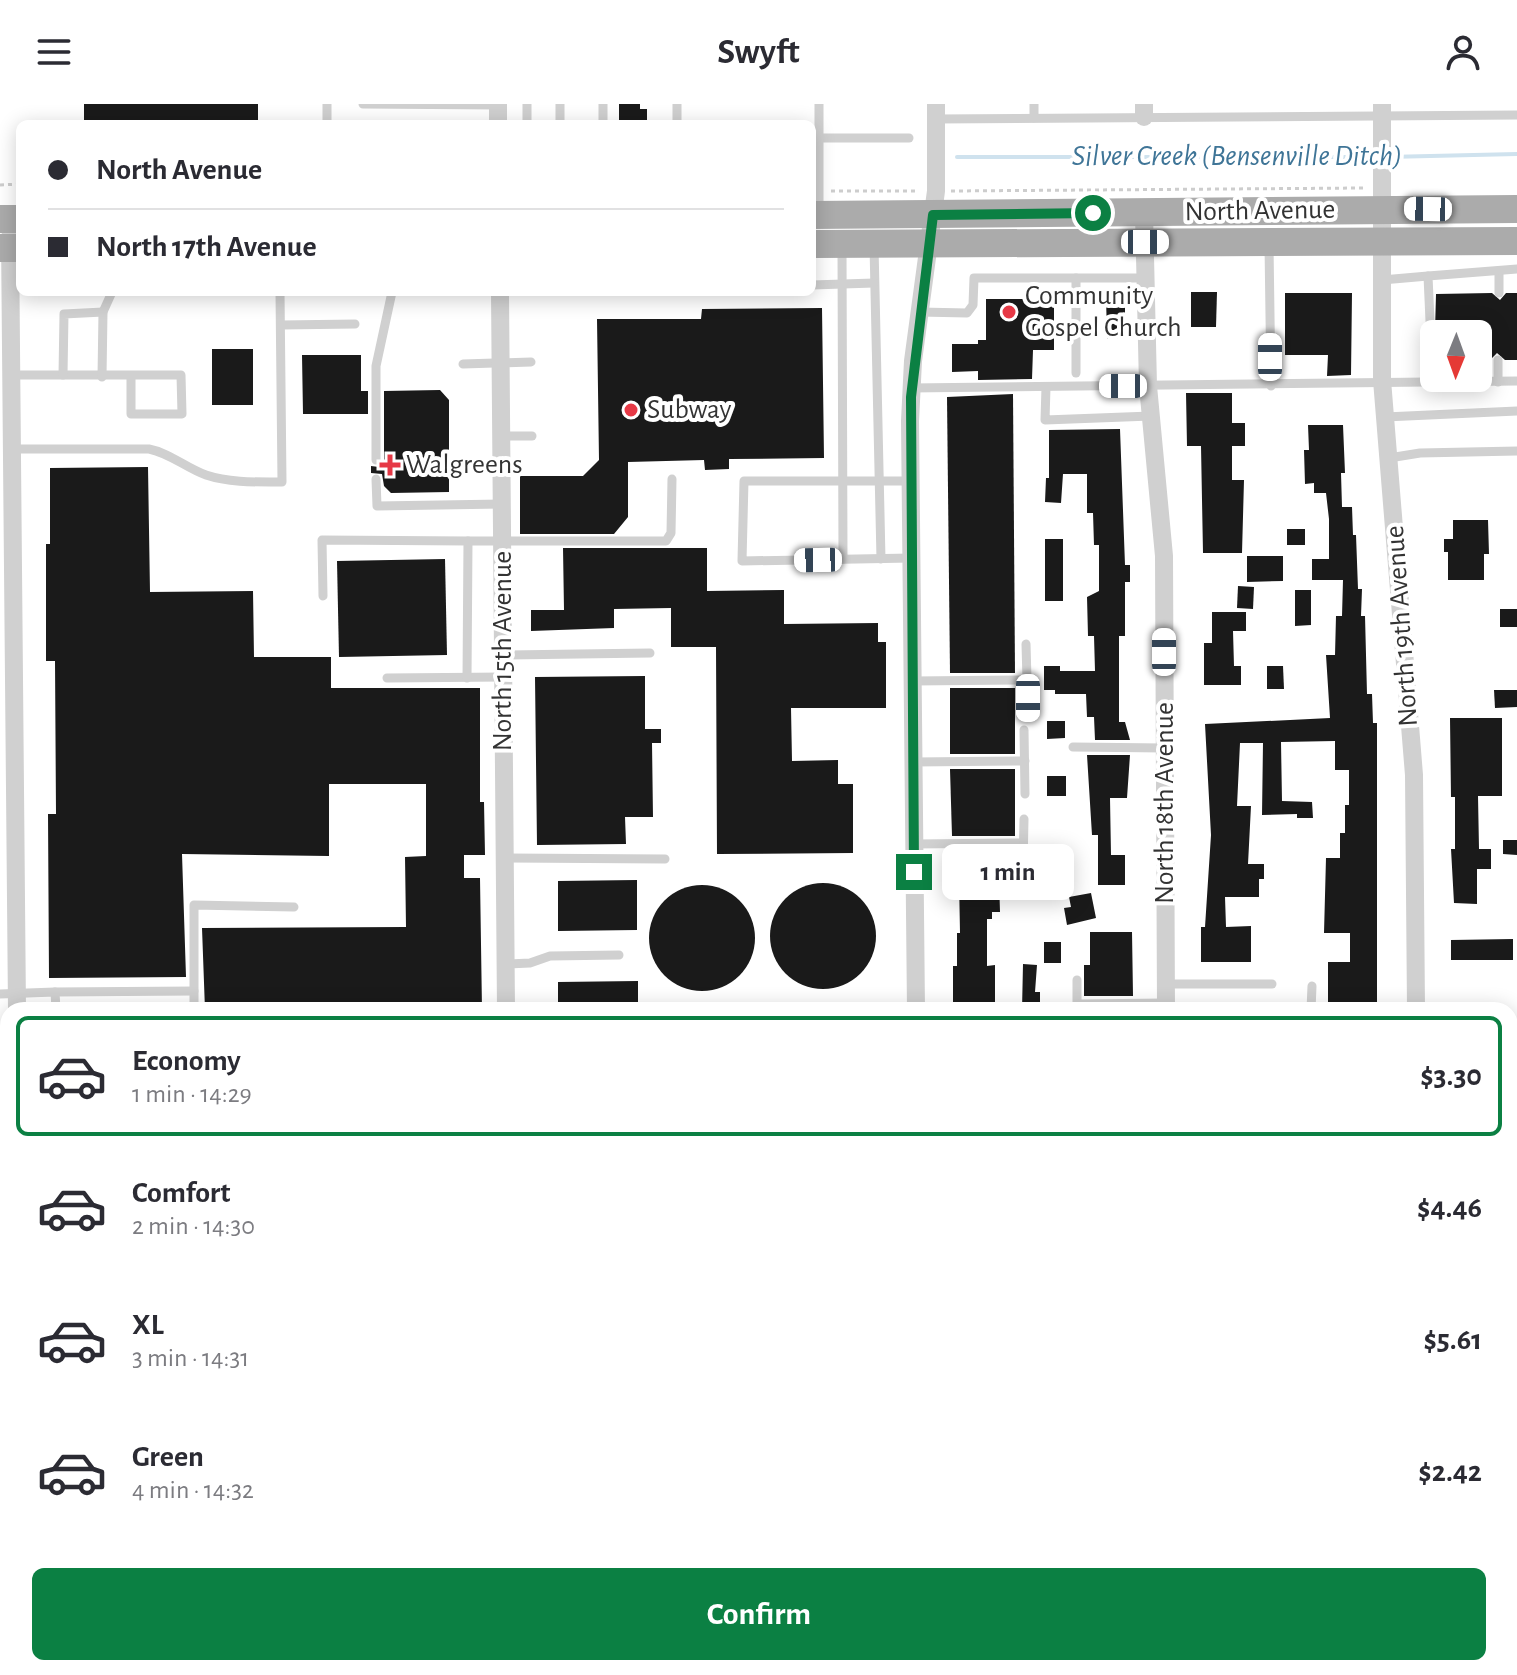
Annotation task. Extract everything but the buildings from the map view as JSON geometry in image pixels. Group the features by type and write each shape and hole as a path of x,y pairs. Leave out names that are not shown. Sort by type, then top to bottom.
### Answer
{"main road":[{"name":"North Avenue","path":"821,207 927,203 1144,213 1517,209"},
{"name":"North Avenue","path":"816,244 1517,241"}],"street":[{"name":"North 19th Avenue","path":"1382,110 1383,385 1414,775 1416,1002"},
{"path":"916,1002 911,388 931,243 927,203 938,162 936,118"},
{"name":"North 18th Avenue","path":"1144,213 1148,386 1164,556 1166,999"},
{"path":"10,219 5,288 6,352 11,375 6,514 12,999"},
{"name":"North 15th Avenue","path":"500,296 506,1002"}],"lane":[{"path":"363,104 498,111"},
{"path":"819,104 816,138 821,207"},
{"path":"1034,104 1034,118"},
{"path":"1261,104 1261,116"},
{"path":"936,118 1034,118 1144,110 1261,116 1382,110 1505,109 1517,115"},
{"path":"816,138 909,138"},
{"path":"1269,242 1271,386"},
{"path":"842,244 843,559"},
{"path":"874,244 881,559"},
{"path":"1382,280 1517,269"},
{"path":"1499,271 1499,293"},
{"path":"1428,276 1430,320"},
{"path":"920,312 967,313 973,305 974,278 1146,278"},
{"path":"1076,278 1076,373"},
{"path":"816,285 874,283"},
{"path":"102,377 103,312 110,296"},
{"path":"8,460 149,449 162,451 208,475 282,482 280,296"},
{"path":"376,460 376,366 391,296"},
{"path":"63,375 64,314 103,312"},
{"path":"281,325 355,324"},
{"path":"1498,360 1498,382"},
{"path":"463,364 531,362"},
{"path":"11,375 181,375 182,414 131,414 131,376"},
{"path":"1492,382 1517,381"},
{"path":"911,388 1420,384"},
{"path":"1046,387 1045,420 1151,416"},
{"path":"1385,417 1517,411"},
{"path":"502,436 532,436"},
{"path":"1389,458 1420,453 1517,451"},
{"path":"376,479 377,506 502,504"},
{"path":"323,596 322,540 666,541 671,533 672,479"},
{"path":"911,481 744,481 742,561 911,558"},
{"path":"467,678 468,541"},
{"path":"1026,644 1028,715"},
{"path":"503,655 650,653"},
{"path":"387,678 504,677"},
{"path":"913,681 1028,680"},
{"path":"1024,730 1025,794"},
{"path":"1073,747 1164,748"},
{"path":"913,762 1025,761"},
{"path":"1023,868 1024,819"},
{"path":"914,844 1023,843"},
{"path":"505,858 665,859"},
{"path":"194,1002 194,905 294,907"},
{"path":"506,964 530,963 550,956 619,955"},
{"path":"1077,980 1077,1002"},
{"path":"1133,1002 1272,984"},
{"path":"1311,1002 1312,986"},
{"path":"12,999 55,992 194,991"},
{"path":"55,992 56,1002"}],"path":[{"path":"957,190 1363,187"},
{"path":"821,207 927,203"}],"waterway":[{"name":"Silver Creek (Bensenville Ditch)","path":"1387,157 1517,154"},
{"name":"Silver Creek (Bensenville Ditch)","path":"957,157 1375,157"}],"place":[{"name":"Community Gospel Church","path":"1009,312"},
{"name":"Subway","path":"631,410"},
{"name":"Walgreens","path":"390,465"}],"route":[{"path":"914,872 911,397 933,215 1093,213"}]}
